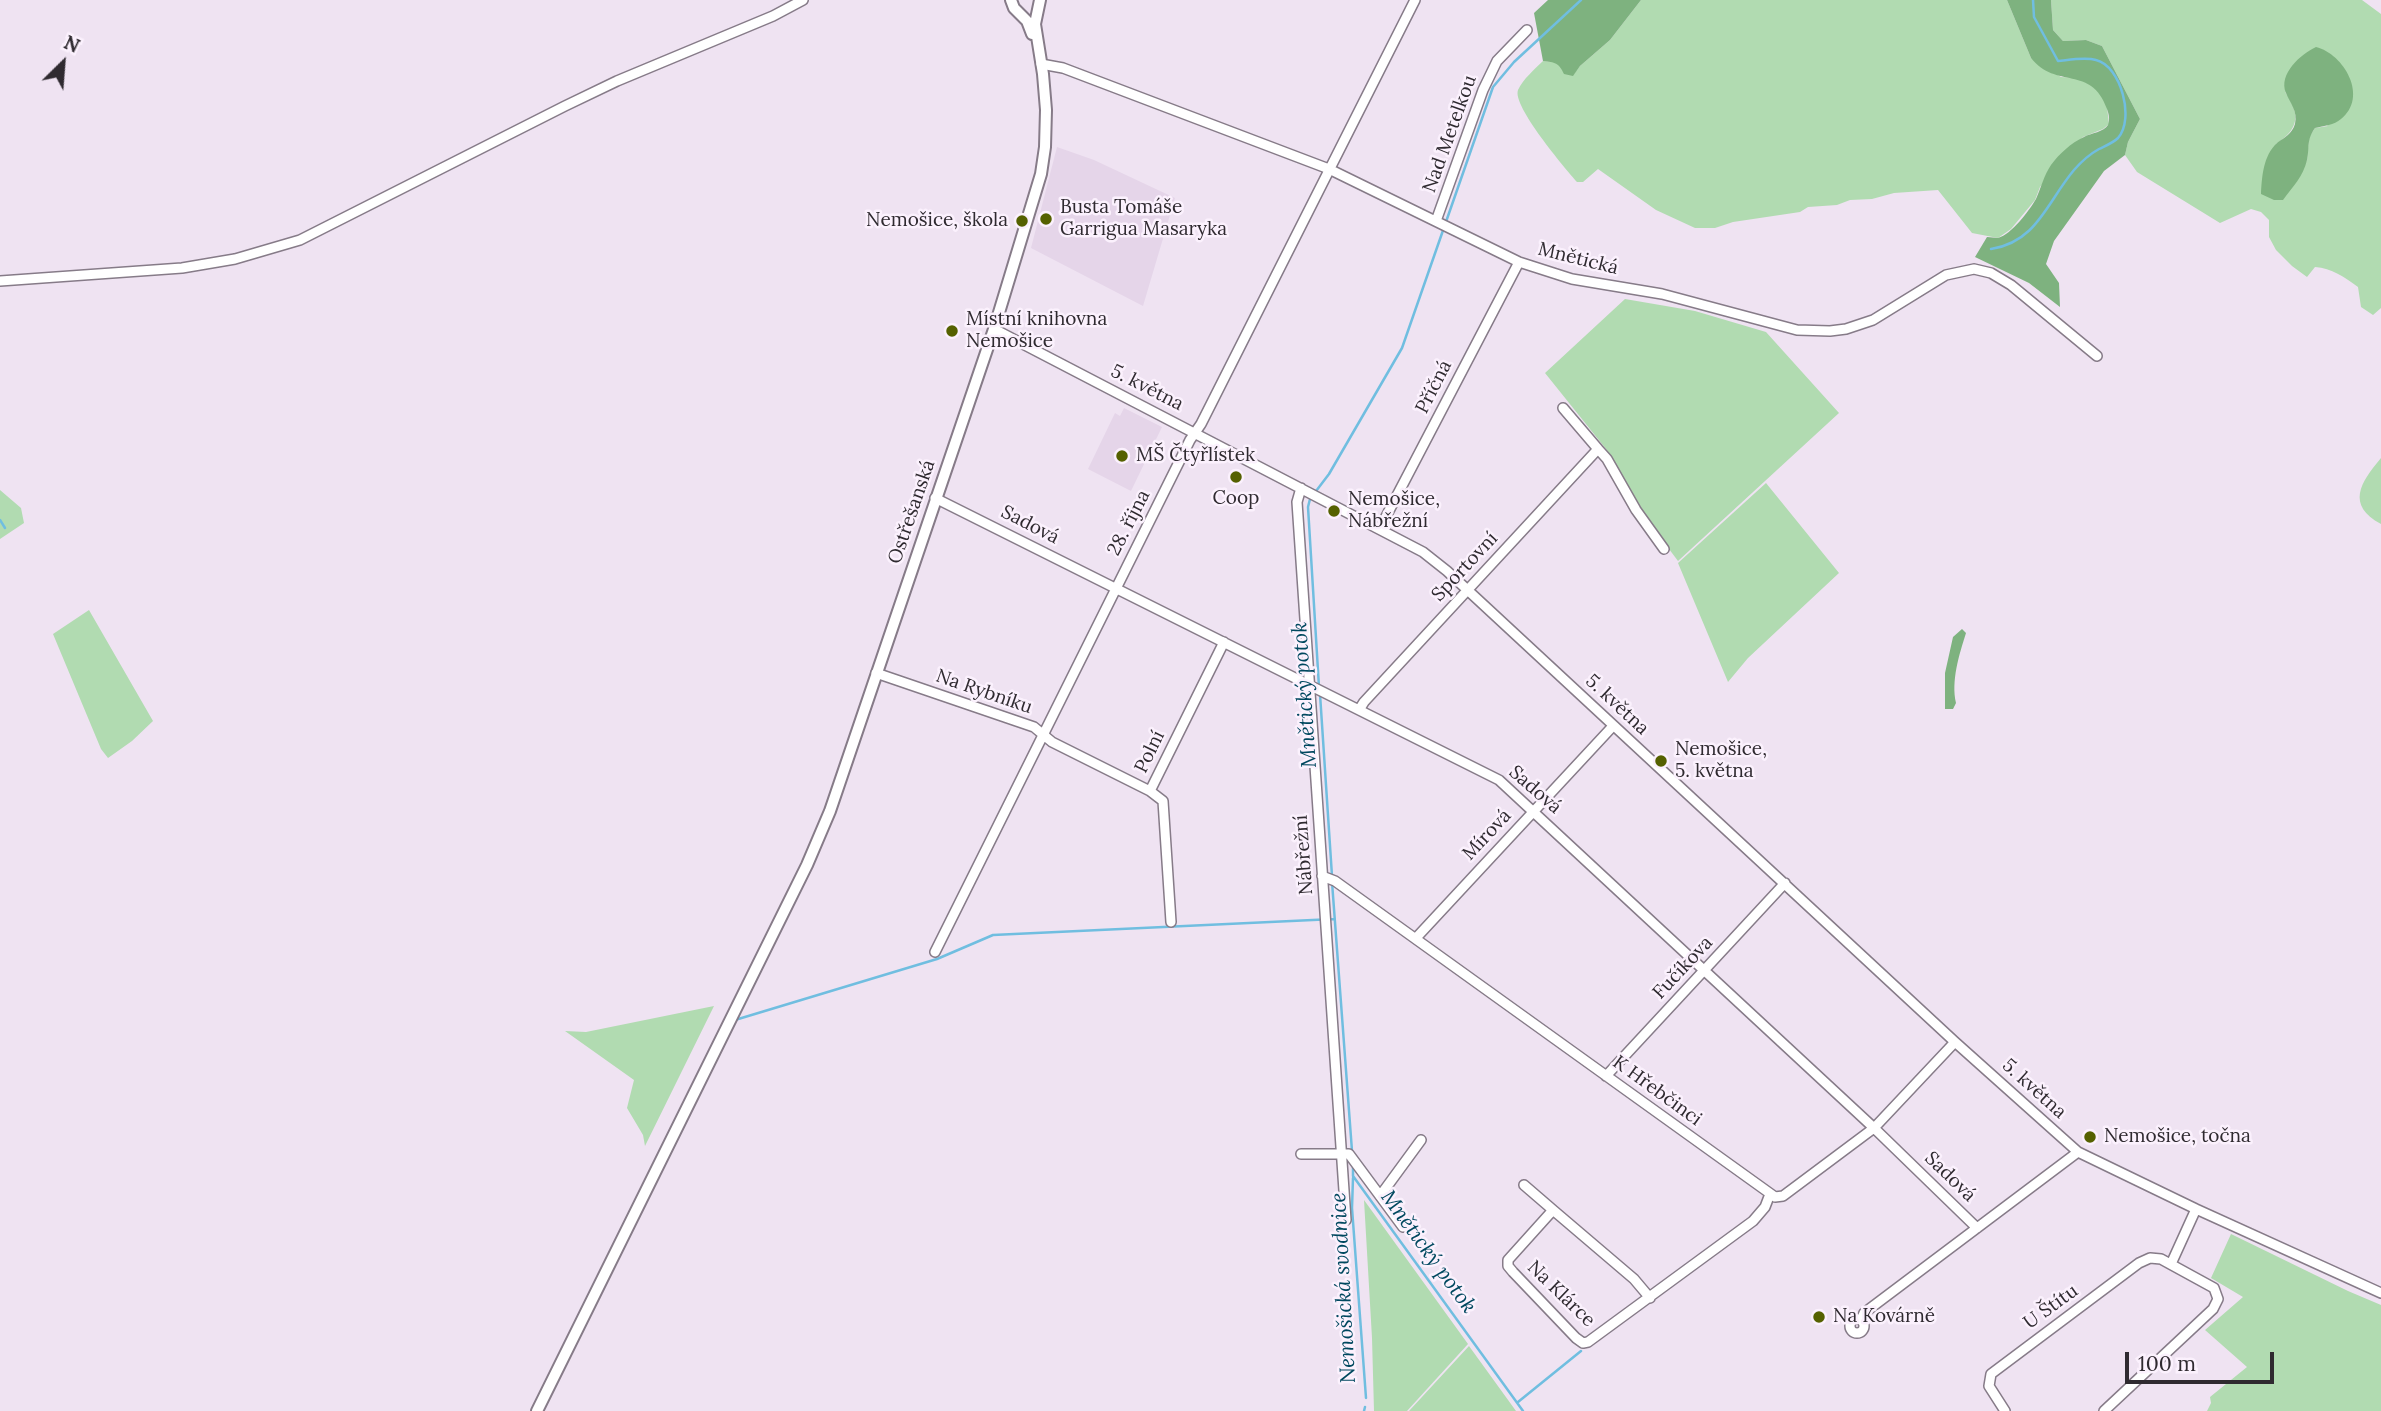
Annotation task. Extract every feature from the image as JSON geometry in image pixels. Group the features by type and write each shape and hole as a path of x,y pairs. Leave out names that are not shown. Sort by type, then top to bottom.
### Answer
{"street":[{"path":"0,281 182,268 235,259 300,240 617,81 773,16 803,0"},
{"name":"28. října","path":"935,952 1116,588 1415,0"},
{"path":"1013,4 1030,13 1039,3"},
{"path":"1039,3 1035,19 1040,58"},
{"path":"1013,4 1027,21 1040,58"},
{"name":"Nad Metelkou","path":"1436,221 1492,71 1497,61 1527,30"},
{"name":"Mnětická","path":"1040,58 1329,169 1519,261 1572,279 1662,295 1812,332 1859,326 1888,312 1946,275 1974,269 1991,273 2011,285 2097,356"},
{"name":"Ostřešanská","path":"537,1411 823,828 994,329 1044,162 1046,110 1040,58"},
{"name":"Příčná","path":"1380,528 1519,261"},
{"name":"5. května","path":"994,329 1380,528 1429,556 1955,1042 2078,1152 2381,1293"},
{"path":"1563,408 1607,459 1636,510 1664,549"},
{"name":"Sportovní","path":"1359,710 1598,449"},
{"name":"Nábřežní","path":"1303,489 1297,502 1328,877 1326,919 1346,1220"},
{"name":"Sadová","path":"935,498 1499,780 1874,1128 1977,1228"},
{"name":"Polní","path":"1171,922 1163,801 1150,791 1224,642"},
{"name":"Na Rybníku","path":"876,673 1034,727 1052,742 1150,791"},
{"name":"Mírová","path":"1416,938 1614,726"},
{"name":"K Hřebčinci","path":"1328,877 1770,1194"},
{"name":"Fučíkova","path":"1606,1076 1785,883"},
{"path":"1770,1194 1777,1198 1783,1196 1874,1128 1955,1042"},
{"path":"1380,1196 1421,1140"},
{"path":"1846,1328 1859,1333 1864,1329 1861,1320 1864,1313 2078,1152"},
{"path":"1301,1154 1349,1154 1404,1227"},
{"path":"1524,1185 1634,1279 1650,1298"},
{"name":"Na Klárce","path":"1553,1210 1512,1254 1508,1266 1583,1343 1592,1340 1753,1221 1765,1207 1770,1194"},
{"path":"2171,1264 2196,1209"},
{"name":"U Štítu","path":"2006,1411 1989,1386 1989,1378 1995,1370 2139,1263 2155,1258 2214,1288 2217,1293 2216,1305 2104,1411"}],"shaded area":[{"path":"1057,147 1094,160 1175,198 1143,306 1031,248"},
{"name":"MŠ Čtyřlístek","path":"1124,408 1162,427 1131,491 1088,469 1115,413 1120,416"}],"green space":[{"path":"1548,0 1641,0 1610,40 1580,66 1573,76 1564,74 1556,64 1543,61 1534,13"},
{"path":"1641,0 2007,0 2031,58 2061,77 2077,78 2100,92 2107,107 2109,124 2083,137 2040,187 2035,200 2011,229 1998,238 1972,233 1938,190 1894,193 1872,199 1850,200 1837,205 1808,207 1800,212 1733,222 1715,228 1695,228 1656,210 1598,169 1583,182 1577,182 1541,137 1518,98 1520,86 1543,61 1555,62 1573,75 1610,40"},
{"path":"2007,0 2051,0 2053,30 2063,41 2086,40 2102,46 2140,119 2128,142 2125,155 2104,171 2054,241 2046,264 2059,283 2060,307 2029,283 1975,257 1987,237 2003,236 2025,216 2058,157 2079,139 2106,127 2109,115 2100,95 2092,87 2051,73 2031,58"},
{"path":"2051,0 2362,0 2381,14 2381,308 2373,315 2361,307 2358,287 2332,271 2315,267 2307,277 2292,266 2276,250 2269,237 2269,220 2261,212 2251,209 2220,223 2137,172 2125,155 2128,142 2140,119 2102,46 2086,40 2063,41 2053,30","holes":["2285,92 2328,126 2315,128 2309,137 2307,160 2283,199 2276,144 2289,133 2295,121 2294,107"]},
{"path":"2316,47 2336,58 2344,67 2350,77 2353,99 2349,110 2341,119 2315,128 2300,176 2283,200 2274,200 2261,194 2264,167 2272,148 2290,133 2296,119 2284,86 2285,79 2292,65"},
{"path":"1625,299 1695,311 1766,332 1839,413 1678,561 1645,517 1606,449 1545,373"},
{"path":"2381,458 2381,524 2363,509 2360,493 2367,476"},
{"path":"1766,483 1839,573 1748,658 1728,682 1678,563"},
{"path":"0,490 21,508 24,523 0,539"},
{"path":"89,610 153,721 132,741 108,758 101,749 53,634"},
{"path":"1962,629 1966,633 1955,677 1956,703 1953,709 1945,709 1945,673 1953,637"},
{"path":"714,1006 645,1146 643,1135 627,1108 634,1080 565,1031 586,1032"},
{"path":"1364,1200 1468,1344 1407,1411 1374,1411"},
{"path":"2231,1234 2381,1305 2381,1411 2207,1411 2211,1403 2210,1397 2247,1367 2205,1330 2243,1297 2211,1278"},
{"path":"1469,1346 1516,1411 1409,1411"}],"waterway":[{"name":"Mnětický potok","path":"1319,687 1308,507 1310,499 1329,474 1402,348 1493,87 1514,62 1581,0"},
{"path":"1991,249 2007,245 2030,229 2077,167 2092,153 2118,138 2125,119 2123,94 2112,72 2105,64 2096,60 2058,61 2034,17 2033,0"},
{"path":"0,520 5,528"},
{"name":"Mnětický potok","path":"1320,694 1332,876"},
{"name":"Mnětický potok","path":"1332,882 1352,1151"},
{"path":"735,1020 937,959 993,935 1334,919"},
{"name":"Mnětický potok","path":"1353,1165 1353,1176 1523,1411"},
{"name":"Nemošická svodnice","path":"1353,1178 1352,1208 1366,1398"},
{"path":"1518,1402 1581,1351"},
{"name":"Nemošická svodnice","path":"1364,1411 1365,1407"}],"place":[{"name":"Busta Tomáše Garrigua Masaryka","path":"1046,219"},
{"name":"Nemošice, škola","path":"1022,221"},
{"name":"Místní knihovna Nemošice","path":"952,331"},
{"name":"MŠ Čtyřlístek","path":"1122,456"},
{"name":"Coop","path":"1236,477"},
{"name":"Nemošice, Nábřežní","path":"1334,511"},
{"name":"Nemošice, 5. května","path":"1661,761"},
{"name":"Nemošice, točna","path":"2090,1137"},
{"name":"Na Kovárně","path":"1819,1317"}]}
